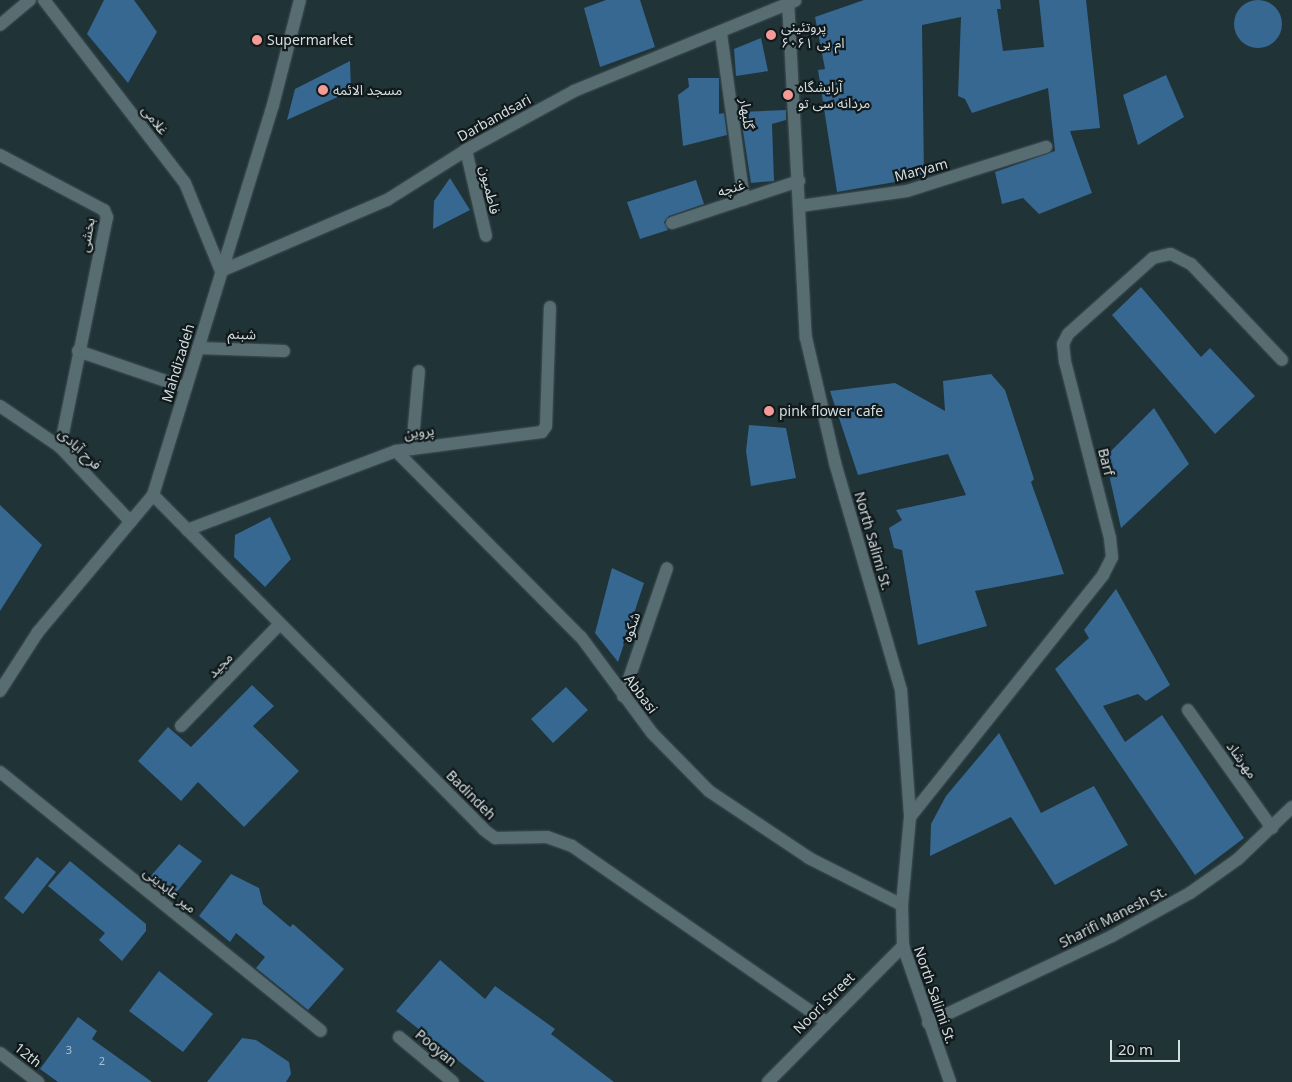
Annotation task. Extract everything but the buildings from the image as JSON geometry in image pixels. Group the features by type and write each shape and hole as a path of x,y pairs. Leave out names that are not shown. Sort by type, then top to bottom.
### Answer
{"street":[{"path":"0,24 30,0"},
{"name":"غلامی","path":"44,0 185,183 221,271"},
{"name":"Mahdizadeh","path":"0,691 38,632 153,495 273,105 300,0"},
{"name":"Darbandsari","path":"221,271 386,200 466,150 574,91 721,34 792,1"},
{"name":"North Salimi St.","path":"792,1 806,338 835,463 901,690 910,818 902,905 903,946 928,1023 950,1082"},
{"name":"گلبهار","path":"721,34 744,199"},
{"name":"Maryam","path":"800,206 907,191 1046,147"},
{"name":"فاطمیون","path":"466,150 486,236"},
{"name":"بخشی","path":"0,155 104,210 107,217 78,351 60,447"},
{"name":"غنچه","path":"672,222 799,181"},
{"name":"Barf","path":"910,818 1103,575 1112,557 1110,538 1065,362 1063,344 1068,334 1153,258 1171,254 1191,264 1282,360"},
{"name":"پروین","path":"188,530 396,451 475,439 532,436 542,432 546,426 550,307"},
{"name":"شبنم","path":"198,348 284,350"},
{"path":"78,351 186,388"},
{"path":"412,449 418,371"},
{"name":"فرح آبادی","path":"0,406 60,447 131,522"},
{"name":"Abbasi","path":"396,451 581,637 652,733 709,791 809,858 902,905"},
{"name":"Badindeh","path":"153,495 489,834 511,840 547,837 572,846 826,1022"},
{"name":"شکوه","path":"623,696 667,568"},
{"name":"مجید","path":"181,726 280,624"},
{"name":"مهرشاد","path":"1188,710 1272,828"},
{"name":"میر عابدینی","path":"0,772 321,1031"},
{"name":"Sharifi Manesh St.","path":"928,1023 1112,936 1190,893 1238,860 1292,807"},
{"name":"Noori Street","path":"768,1082 903,946"},
{"name":"Pooyan","path":"399,1037 452,1082"},
{"name":"12th","path":"0,1053 38,1082"}],"place":[{"name":"پروتئینی ام بی ۶۰۶۱","path":"771,35"},
{"name":"Supermarket","path":"257,40"},
{"name":"مسجد الائمه","path":"323,90"},
{"name":"آرایشگاه مردانه سی تو","path":"788,95"},
{"name":"pink flower cafe","path":"769,411"}]}
